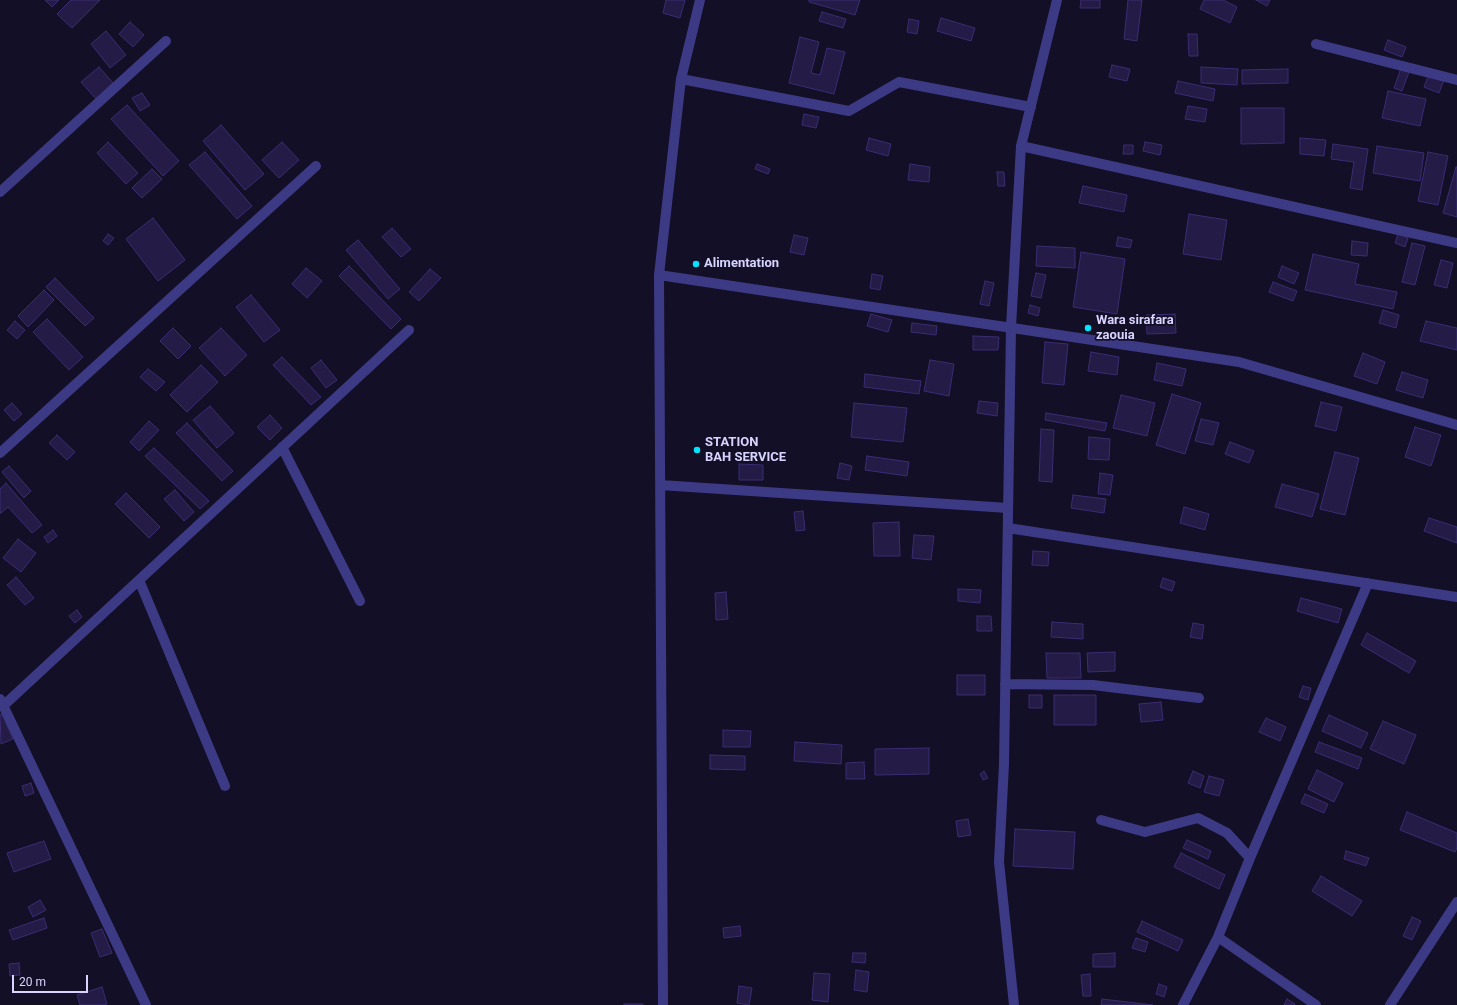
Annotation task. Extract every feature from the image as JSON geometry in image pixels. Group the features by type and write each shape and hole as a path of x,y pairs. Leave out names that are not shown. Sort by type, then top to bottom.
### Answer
{"street":[{"path":"663,1005 659,275 681,79 700,0"},
{"path":"1014,1005 999,862 1004,764 1011,327 1021,146 1057,0"},
{"path":"0,192 166,41"},
{"path":"1316,44 1457,80"},
{"path":"681,79 849,111 899,82 1031,106"},
{"path":"1021,146 1457,243"},
{"path":"0,453 316,166"},
{"path":"659,275 1239,362 1457,425"},
{"path":"146,1005 2,703 139,580 409,330"},
{"path":"282,448 360,601"},
{"path":"660,485 1008,508"},
{"path":"1008,528 1457,597"},
{"path":"139,580 225,786"},
{"path":"1183,1005 1218,937 1250,858 1368,583"},
{"path":"1005,684 1093,684 1199,698"},
{"path":"1101,820 1144,832 1198,818 1227,834 1250,858"},
{"path":"1390,1005 1457,902"},
{"path":"1218,937 1316,1005"}],"building":[{"path":"45,0 59,0 52,7"},
{"path":"71,0 100,0 72,28 57,14"},
{"path":"666,0 685,0 680,18 663,13"},
{"path":"809,0 860,0 855,15 809,2"},
{"path":"1081,0 1100,0 1100,8 1080,8"},
{"path":"1128,0 1142,0 1137,41 1124,39"},
{"path":"1204,0 1223,0 1237,7 1230,23 1200,9"},
{"path":"1256,0 1270,0 1267,6"},
{"path":"822,12 846,19 843,28 819,21"},
{"path":"941,18 975,28 971,41 937,31"},
{"path":"909,19 919,21 917,34 907,32"},
{"path":"130,22 144,35 133,47 119,34"},
{"path":"106,31 126,55 110,68 91,44"},
{"path":"1188,34 1197,34 1198,56 1189,56"},
{"path":"800,37 819,42 811,73 820,75 827,48 845,52 834,94 789,83"},
{"path":"1388,40 1406,47 1402,57 1384,50"},
{"path":"1112,65 1130,69 1127,81 1109,77"},
{"path":"99,67 114,84 96,99 81,82"},
{"path":"1201,67 1238,69 1237,85 1201,83"},
{"path":"1401,68 1409,72 1402,91 1394,88"},
{"path":"1288,69 1288,83 1242,84 1242,70"},
{"path":"1429,74 1444,80 1439,93 1424,87"},
{"path":"1178,81 1215,89 1213,101 1175,93"},
{"path":"1388,91 1426,99 1420,126 1382,118"},
{"path":"142,93 150,105 140,111 132,98"},
{"path":"127,105 179,161 163,176 111,119"},
{"path":"1188,106 1207,109 1205,122 1185,119"},
{"path":"1241,108 1284,108 1284,143 1241,144"},
{"path":"804,114 819,117 816,128 802,125"},
{"path":"221,125 264,174 245,190 203,141"},
{"path":"869,138 891,144 888,156 866,150"},
{"path":"1300,138 1326,140 1324,156 1300,154"},
{"path":"108,142 138,173 126,184 97,153"},
{"path":"282,142 299,160 279,178 262,160"},
{"path":"1145,142 1162,145 1160,155 1143,151"},
{"path":"1333,144 1368,149 1362,190 1350,188 1354,162 1331,159"},
{"path":"1124,145 1133,145 1133,154 1123,154"},
{"path":"1377,146 1424,153 1420,181 1373,173"},
{"path":"205,152 252,206 237,219 189,165"},
{"path":"1428,152 1448,156 1438,205 1418,201"},
{"path":"757,164 770,169 768,174 755,169"},
{"path":"910,164 930,167 929,182 908,180"},
{"path":"1457,167 1457,217 1443,213"},
{"path":"152,169 162,179 142,198 132,188"},
{"path":"997,172 1004,172 1005,186 998,186"},
{"path":"1083,186 1127,195 1124,212 1079,203"},
{"path":"1189,214 1227,220 1221,260 1183,254"},
{"path":"153,218 185,260 158,281 126,239"},
{"path":"392,228 411,249 401,257 382,237"},
{"path":"108,234 114,238 108,245 103,241"},
{"path":"1398,234 1408,238 1405,247 1395,243"},
{"path":"794,235 808,238 804,255 790,252"},
{"path":"1118,237 1132,240 1130,248 1116,246"},
{"path":"358,240 400,289 388,299 346,250"},
{"path":"1352,241 1368,243 1367,256 1351,255"},
{"path":"1412,243 1425,246 1415,285 1402,282"},
{"path":"1037,246 1075,248 1075,268 1036,266"},
{"path":"1081,252 1125,259 1117,314 1073,307"},
{"path":"1313,254 1359,264 1355,284 1397,292 1393,309 1305,290"},
{"path":"1441,260 1453,263 1447,288 1434,285"},
{"path":"349,266 401,319 391,329 339,276"},
{"path":"1282,266 1299,273 1294,284 1278,277"},
{"path":"306,268 322,281 307,298 292,284"},
{"path":"430,269 441,278 419,301 409,292"},
{"path":"1036,273 1046,275 1041,298 1031,296"},
{"path":"872,274 883,276 880,290 870,288"},
{"path":"55,278 94,318 85,326 46,287"},
{"path":"985,281 994,283 989,306 980,304"},
{"path":"1273,282 1297,291 1293,301 1269,292"},
{"path":"44,290 54,300 28,327 18,316"},
{"path":"251,295 280,330 264,342 236,307"},
{"path":"1030,305 1040,308 1038,316 1028,313"},
{"path":"1383,310 1399,315 1396,328 1379,323"},
{"path":"871,314 892,320 888,332 867,326"},
{"path":"1175,314 1176,333 1147,334 1146,315"},
{"path":"47,319 83,357 69,370 33,332"},
{"path":"15,321 25,330 17,339 7,330"},
{"path":"1426,321 1457,328 1457,350 1420,341"},
{"path":"912,323 937,326 936,335 911,332"},
{"path":"173,328 191,346 178,359 160,341"},
{"path":"221,328 247,355 225,376 199,348"},
{"path":"973,336 999,337 998,350 973,350"},
{"path":"1045,342 1068,344 1064,385 1042,383"},
{"path":"1091,352 1119,357 1117,375 1088,371"},
{"path":"1363,353 1385,362 1377,384 1354,376"},
{"path":"282,357 321,397 311,405 273,365"},
{"path":"321,360 337,380 326,388 311,368"},
{"path":"930,360 954,364 949,396 924,391"},
{"path":"1157,363 1186,369 1182,386 1154,380"},
{"path":"201,365 218,382 187,412 170,395"},
{"path":"148,369 165,382 156,391 140,377"},
{"path":"1402,372 1428,380 1423,398 1396,390"},
{"path":"865,374 921,381 919,394 864,387"},
{"path":"1172,394 1201,403 1185,454 1156,445"},
{"path":"1121,395 1155,403 1147,436 1113,428"},
{"path":"979,401 998,403 997,416 977,413"},
{"path":"1321,402 1342,407 1336,431 1315,426"},
{"path":"12,403 22,414 14,421 4,410"},
{"path":"854,403 907,408 903,442 851,437"},
{"path":"210,406 234,433 217,448 193,420"},
{"path":"1046,413 1107,423 1105,431 1045,420"},
{"path":"270,415 282,428 270,440 257,427"},
{"path":"1201,419 1219,423 1213,445 1195,441"},
{"path":"149,421 159,430 139,451 130,442"},
{"path":"187,423 233,471 222,481 176,433"},
{"path":"1415,427 1441,435 1431,466 1405,457"},
{"path":"1041,429 1054,430 1052,482 1039,481"},
{"path":"57,435 75,452 67,460 49,443"},
{"path":"1089,437 1110,439 1109,460 1088,459"},
{"path":"1230,442 1254,451 1249,463 1225,454"},
{"path":"154,448 209,501 200,509 145,456"},
{"path":"1335,452 1359,458 1345,515 1320,509"},
{"path":"867,456 909,462 907,476 865,470"},
{"path":"840,463 852,466 849,480 837,478"},
{"path":"739,464 763,465 763,480 739,480"},
{"path":"9,466 31,491 24,498 2,472"},
{"path":"1100,473 1113,475 1110,495 1098,494"},
{"path":"6,483 42,525 32,533 8,507 0,514 0,489"},
{"path":"1282,484 1319,494 1312,517 1275,507"},
{"path":"175,490 194,512 184,521 164,499"},
{"path":"126,493 160,527 149,538 115,504"},
{"path":"1073,495 1106,499 1104,513 1071,508"},
{"path":"1184,507 1209,514 1205,530 1180,523"},
{"path":"803,511 805,530 796,531 794,512"},
{"path":"1429,518 1457,527 1457,543 1424,531"},
{"path":"899,522 900,556 874,556 873,523"},
{"path":"53,530 57,536 48,543 44,537"},
{"path":"914,535 934,536 931,560 912,558"},
{"path":"18,539 36,553 21,572 3,558"},
{"path":"1033,551 1049,552 1048,566 1032,565"},
{"path":"16,577 34,598 25,605 7,585"},
{"path":"1163,578 1175,582 1172,591 1160,587"},
{"path":"958,589 981,590 980,603 958,601"},
{"path":"726,592 728,619 716,620 715,593"},
{"path":"1301,598 1342,609 1338,623 1297,611"},
{"path":"77,610 82,617 75,623 69,616"},
{"path":"977,616 991,616 992,631 977,631"},
{"path":"1052,622 1083,624 1083,639 1051,637"},
{"path":"1193,623 1204,625 1202,639 1190,637"},
{"path":"1367,633 1416,661 1409,673 1361,645"},
{"path":"1115,652 1115,671 1088,672 1087,653"},
{"path":"1046,653 1080,653 1081,678 1047,678"},
{"path":"957,675 985,675 985,695 957,695"},
{"path":"1303,686 1311,688 1308,700 1299,697"},
{"path":"1029,695 1042,695 1042,708 1029,708"},
{"path":"1054,695 1096,695 1096,725 1054,725"},
{"path":"1161,702 1163,720 1141,722 1139,704"},
{"path":"2,714 13,739 1,744 0,715"},
{"path":"1329,715 1368,733 1361,748 1322,731"},
{"path":"1266,718 1286,727 1280,741 1259,732"},
{"path":"1383,721 1416,735 1404,764 1370,749"},
{"path":"723,730 751,731 750,747 723,747"},
{"path":"795,742 842,745 841,764 794,761"},
{"path":"1319,742 1362,758 1358,769 1315,752"},
{"path":"929,748 929,774 875,775 875,749"},
{"path":"710,755 745,756 745,770 710,769"},
{"path":"864,762 865,779 846,779 846,763"},
{"path":"1317,770 1343,783 1334,802 1308,789"},
{"path":"984,771 988,778 983,780 980,774"},
{"path":"1193,771 1204,776 1200,788 1188,783"},
{"path":"1209,776 1224,780 1219,796 1204,792"},
{"path":"31,783 34,793 25,796 22,786"},
{"path":"1305,794 1328,804 1324,813 1301,803"},
{"path":"1407,812 1457,833 1457,848 1455,852 1400,830"},
{"path":"968,819 971,835 958,837 956,821"},
{"path":"1015,829 1075,832 1073,869 1013,866"},
{"path":"1187,840 1211,851 1208,859 1183,848"},
{"path":"44,841 51,859 14,872 7,853"},
{"path":"1346,851 1369,858 1366,866 1344,859"},
{"path":"1181,853 1225,875 1219,889 1174,867"},
{"path":"1321,876 1362,901 1352,916 1312,891"},
{"path":"40,900 46,910 33,917 28,907"},
{"path":"1412,917 1421,921 1412,940 1403,936"},
{"path":"44,918 47,928 13,940 9,930"},
{"path":"1142,921 1183,940 1178,951 1137,932"},
{"path":"740,926 741,936 724,938 723,928"},
{"path":"102,929 112,953 100,957 91,933"},
{"path":"1136,938 1148,942 1145,952 1132,948"},
{"path":"853,953 866,953 865,963 852,962"},
{"path":"1115,953 1115,967 1093,967 1093,954"},
{"path":"19,963 20,975 10,976 9,964"},
{"path":"856,970 869,972 867,992 854,990"},
{"path":"814,973 830,974 828,1002 812,1000"},
{"path":"1090,974 1091,996 1083,996 1081,975"},
{"path":"1159,984 1167,987 1164,997 1156,994"},
{"path":"739,986 752,988 749,1005 737,1003"},
{"path":"102,987 107,1004 80,1005 77,995"},
{"path":"1102,999 1153,1005 1101,1005"},
{"path":"1287,999 1295,1004 1284,1005"},
{"path":"643,1004 643,1005 624,1005"}],"place":[{"name":"Alimentation","path":"696,264"},
{"name":"Wara sirafara zaouia","path":"1088,328"},
{"name":"STATION BAH SERVICE","path":"697,450"}]}
